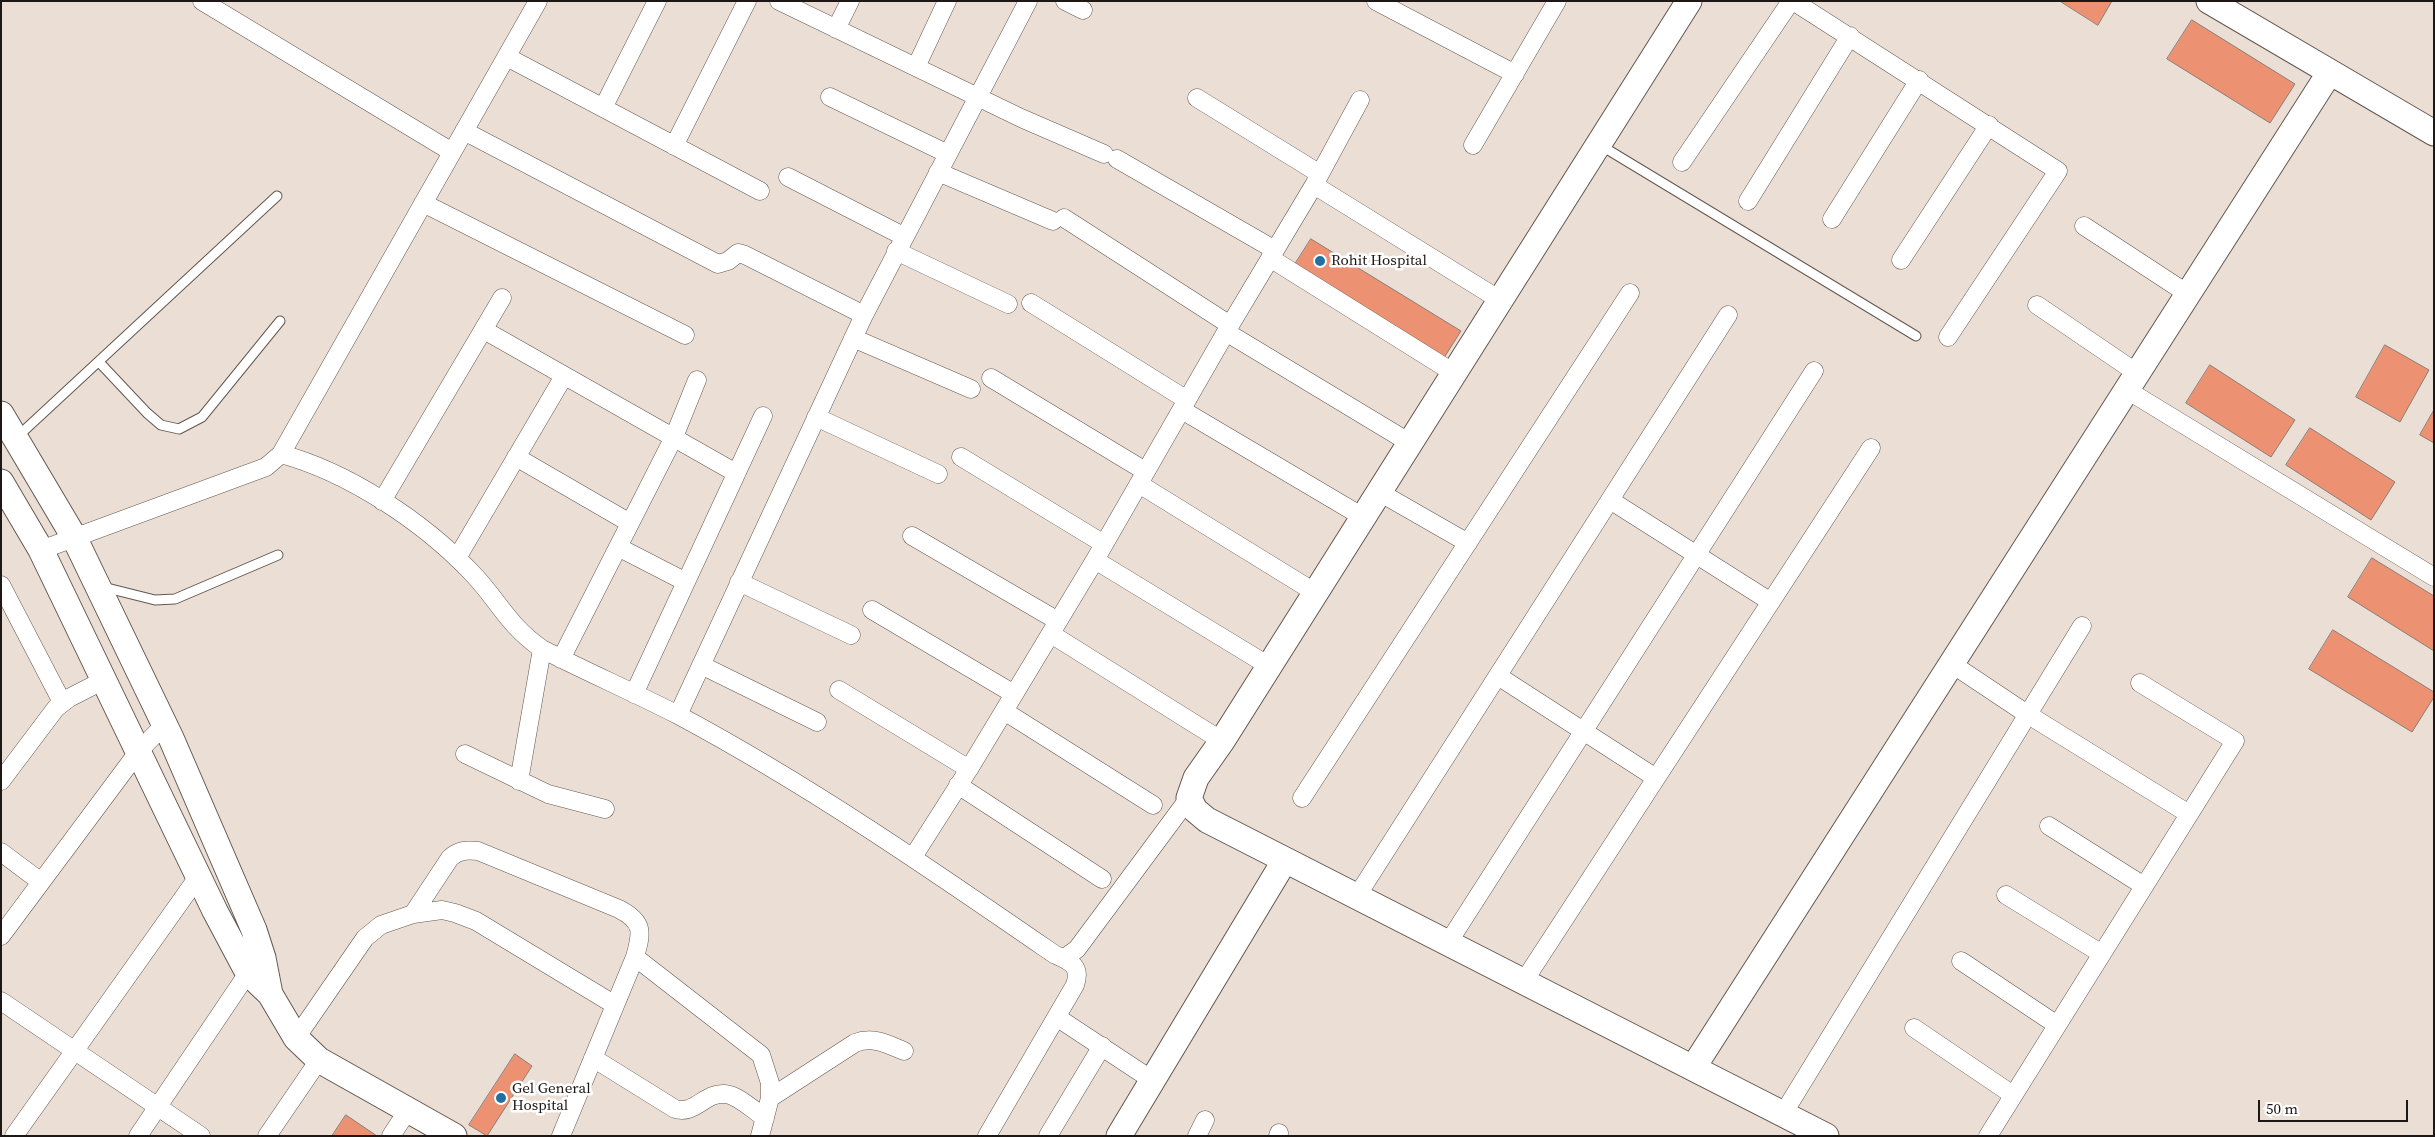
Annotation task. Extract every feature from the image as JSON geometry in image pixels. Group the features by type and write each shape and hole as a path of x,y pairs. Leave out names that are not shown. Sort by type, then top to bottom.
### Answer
{"street":[{"path":"202,1 452,152"},
{"path":"41,550 74,536 266,467 281,454 538,1"},
{"path":"603,108 657,1"},
{"path":"674,146 747,1"},
{"path":"779,1 978,97 1111,156 1273,254 1454,372"},
{"path":"836,29 850,1"},
{"path":"916,67 947,1"},
{"path":"678,715 864,315 1028,1"},
{"path":"1065,1 1083,10"},
{"path":"1376,1 1514,74"},
{"path":"1066,958 1077,949 1189,798 1196,778 1222,741 1689,1"},
{"path":"1682,162 1792,1 1850,36 2058,170 1948,337"},
{"path":"2209,1 2434,133"},
{"path":"1473,145 1556,2"},
{"path":"1748,202 1850,36"},
{"path":"507,57 760,191"},
{"path":"1694,1068 2330,72"},
{"path":"1832,219 1919,80"},
{"path":"830,97 948,154"},
{"path":"1197,98 1500,300"},
{"path":"913,857 969,769 1095,560 1317,179 1360,100"},
{"path":"1901,260 1989,126"},
{"path":"464,131 718,264 728,261 738,253 745,255 864,315"},
{"path":"938,172 1059,220 1410,443"},
{"path":"788,177 900,244 1008,304"},
{"path":"423,202 685,335"},
{"path":"2084,226 2188,294"},
{"path":"1302,798 1630,293"},
{"path":"382,501 502,298"},
{"path":"1031,303 1184,405 1363,517"},
{"path":"2037,306 2132,382 2434,577"},
{"path":"1357,896 1728,316"},
{"path":"484,330 736,473"},
{"path":"853,338 971,389"},
{"path":"1448,943 1814,371"},
{"path":"457,558 564,376"},
{"path":"991,378 1316,592"},
{"path":"562,659 674,437 697,380"},
{"path":"1,414 74,536 164,725 254,930 255,966 138,1136"},
{"path":"634,694 763,416"},
{"path":"816,417 938,474"},
{"path":"1524,981 1871,448"},
{"path":"281,454 310,462 382,501 457,558 471,572 508,620 526,638 542,649 678,715 782,775 913,857 1054,954 1066,958 1076,970 1078,978 1058,1018 987,1136"},
{"path":"516,457 630,523"},
{"path":"961,457 1104,544"},
{"path":"1,482 41,550 198,876 255,966 296,1038 319,1060 454,1136"},
{"path":"1379,492 1468,543"},
{"path":"1610,500 1771,602"},
{"path":"912,536 1054,628 1222,741"},
{"path":"618,547 686,582"},
{"path":"1095,560 1269,666"},
{"path":"739,582 851,635"},
{"path":"1,586 62,702"},
{"path":"872,610 1014,694"},
{"path":"1783,1114 2082,626"},
{"path":"519,781 542,649"},
{"path":"1952,664 2027,714 2189,814"},
{"path":"701,665 817,722"},
{"path":"1498,676 1656,778"},
{"path":"1,780 62,702 104,680"},
{"path":"1988,1136 2234,741 2140,684"},
{"path":"839,690 969,769"},
{"path":"1004,711 1153,805"},
{"path":"1,936 138,752 164,725"},
{"path":"465,754 519,781 566,800 605,808"},
{"path":"958,785 1102,879"},
{"path":"1189,798 1195,810 1208,820 1826,1136"},
{"path":"2049,826 2144,886"},
{"path":"1,852 42,882"},
{"path":"413,914 450,858 458,852 478,852 627,913 640,926 635,956 561,1136"},
{"path":"1119,1136 1286,860"},
{"path":"14,1136 198,876"},
{"path":"2006,894 2102,954"},
{"path":"296,1038 365,938 381,925 413,914 442,910 464,916 615,1005"},
{"path":"635,956 761,1055 769,1075 770,1098 760,1136"},
{"path":"1961,961 2057,1025"},
{"path":"1,1001 201,1136"},
{"path":"1058,1018 1152,1080"},
{"path":"1914,1028 2013,1095"},
{"path":"770,1098 860,1041 873,1039 904,1051"},
{"path":"1048,1136 1102,1046"},
{"path":"593,1058 674,1109 688,1110 717,1095 724,1094 732,1096 765,1118"},
{"path":"267,1136 319,1060"},
{"path":"391,1136 408,1110"}],"lane":[{"path":"1599,144 1916,336"},
{"path":"16,438 277,196"},
{"path":"99,362 147,413 161,425 179,429 202,417 280,321"},
{"path":"98,586 155,600 175,599 278,555"}],"building":[{"path":"2060,1 2112,1 2098,25"},
{"path":"2192,20 2295,84 2270,123 2167,59"},
{"path":"1311,239 1461,331 1442,361 1292,269"},
{"path":"2385,345 2429,370 2400,422 2356,397"},
{"path":"2210,365 2295,420 2271,457 2186,403"},
{"path":"2434,410 2434,443 2420,435"},
{"path":"2310,428 2395,482 2371,520 2286,465"},
{"path":"2372,558 2434,596 2434,651 2348,597"},
{"path":"2333,630 2434,692 2434,697 2412,732 2309,669"},
{"path":"515,1054 532,1066 487,1136 469,1125"},
{"path":"346,1115 377,1136 332,1136"}],"place":[{"name":"Rohit Hospital","path":"1320,261"},
{"name":"Gel General Hospital","path":"501,1098"}]}
